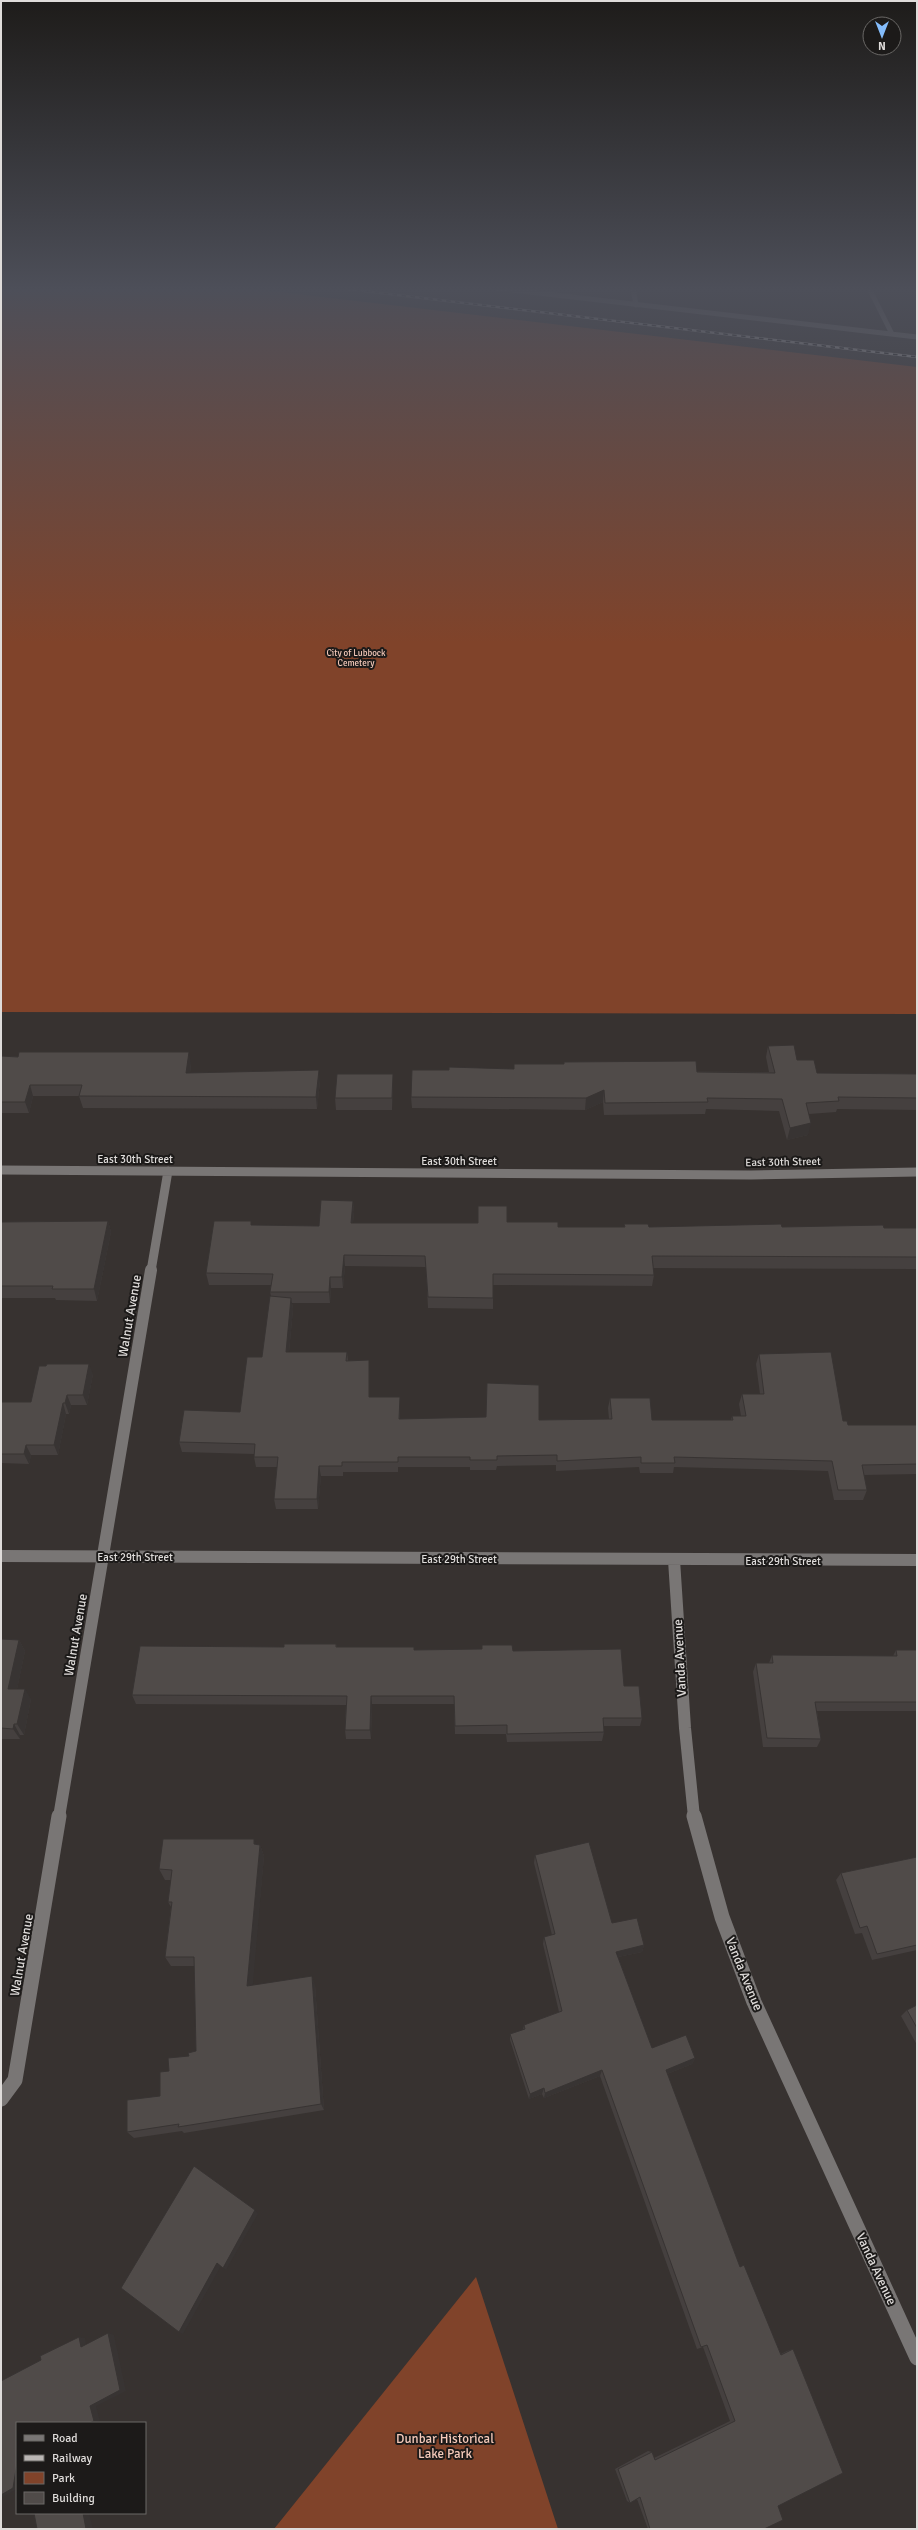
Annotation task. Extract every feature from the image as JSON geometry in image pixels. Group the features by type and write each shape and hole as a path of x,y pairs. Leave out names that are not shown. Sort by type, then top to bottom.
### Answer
{"street":[{"name":"East 30th Street","path":"1,1170 751,1175 917,1172"},
{"name":"Walnut Avenue","path":"1,2099 15,2080 168,1171"},
{"name":"East 29th Street","path":"1,1556 917,1560"},
{"name":"Vanda Avenue","path":"674,1560 685,1728 694,1819 722,1917 754,2002 917,2358"}],"green space":[{"name":"City of Lubbock Cemetery","path":"1,406 917,406 917,1014 1,1012"},
{"name":"Dunbar Historical Lake Park","path":"476,2277 558,2529 274,2529"}],"building":[{"path":"794,1045 797,1060 814,1060 817,1073 917,1074 917,1098 838,1097 839,1101 806,1103 811,1123 790,1128 782,1099 707,1098 708,1102 605,1103 604,1090 586,1098 411,1097 412,1070 449,1070 449,1067 514,1069 514,1064 564,1064 564,1062 696,1061 697,1072 775,1073 768,1046"},
{"path":"19,1052 189,1052 186,1073 319,1070 316,1097 79,1096 82,1085 30,1085 25,1102 1,1102 1,1056 18,1057"},
{"path":"337,1074 393,1074 392,1098 335,1098"},
{"path":"321,1200 353,1201 351,1223 478,1223 478,1206 507,1206 507,1222 558,1222 558,1227 625,1227 624,1224 648,1224 649,1227 781,1224 782,1227 883,1225 884,1228 917,1228 917,1257 652,1256 654,1275 493,1274 493,1298 428,1297 425,1256 344,1255 342,1277 330,1277 329,1292 270,1292 273,1274 206,1273 214,1221 251,1221 251,1225 319,1226"},
{"path":"108,1221 94,1289 52,1289 53,1286 1,1286 1,1222"},
{"path":"270,1296 291,1298 286,1352 347,1352 346,1361 369,1360 369,1397 400,1397 399,1419 486,1417 487,1383 539,1385 539,1420 612,1419 610,1398 650,1398 652,1420 733,1420 732,1416 746,1416 742,1394 764,1394 759,1354 831,1352 843,1421 847,1421 848,1425 917,1425 917,1464 862,1465 867,1490 838,1490 832,1461 674,1457 675,1463 641,1463 641,1457 557,1461 557,1455 497,1456 497,1460 470,1460 470,1457 398,1457 398,1462 342,1462 342,1466 319,1466 317,1499 274,1499 278,1457 254,1457 255,1444 179,1442 184,1410 240,1412 247,1357 262,1357"},
{"path":"47,1364 89,1364 83,1395 67,1395 65,1403 63,1403 54,1445 26,1445 24,1454 1,1454 1,1402 31,1402 39,1366 46,1366"},
{"path":"1,1639 19,1640 8,1689 25,1689 17,1724 14,1724 13,1729 1,1728"},
{"path":"284,1644 336,1644 336,1647 414,1647 414,1650 482,1649 482,1645 512,1645 513,1651 621,1649 624,1686 639,1686 642,1718 603,1718 604,1732 507,1734 507,1725 455,1726 454,1696 371,1696 370,1730 345,1730 347,1696 132,1695 140,1646 284,1647"},
{"path":"896,1650 917,1650 917,1702 815,1702 821,1739 767,1738 756,1663 773,1663 772,1655 897,1656"},
{"path":"163,1839 254,1839 254,1844 260,1845 247,1986 312,1976 321,2104 178,2127 179,2124 127,2132 127,2100 160,2096 160,2072 169,2071 168,2058 189,2056 188,2053 196,2051 194,1957 165,1957 172,1902 168,1902 172,1870 159,1869"},
{"path":"589,1842 612,1923 637,1918 644,1945 616,1952 652,2048 686,2035 695,2058 666,2070 740,2267 744,2265 781,2355 793,2349 843,2473 778,2506 783,2520 764,2529 650,2529 640,2497 630,2503 618,2469 652,2452 655,2460 735,2421 707,2345 701,2347 602,2070 545,2093 544,2088 530,2094 510,2034 525,2029 524,2025 562,2011 544,1937 555,1934 535,1855"},
{"path":"917,1857 917,1945 877,1954 867,1926 860,1928 841,1873"},
{"path":"917,2005 917,2028 907,2010"},
{"path":"194,2166 255,2210 223,2268 217,2263 179,2332 121,2288"},
{"path":"108,2333 120,2390 90,2406 94,2421 92,2422 16,2422 16,2469 13,2488 1,2495 1,2381 41,2360 40,2356 79,2337 81,2347"},
{"path":"34,2514 83,2514 86,2529 37,2529"}]}
